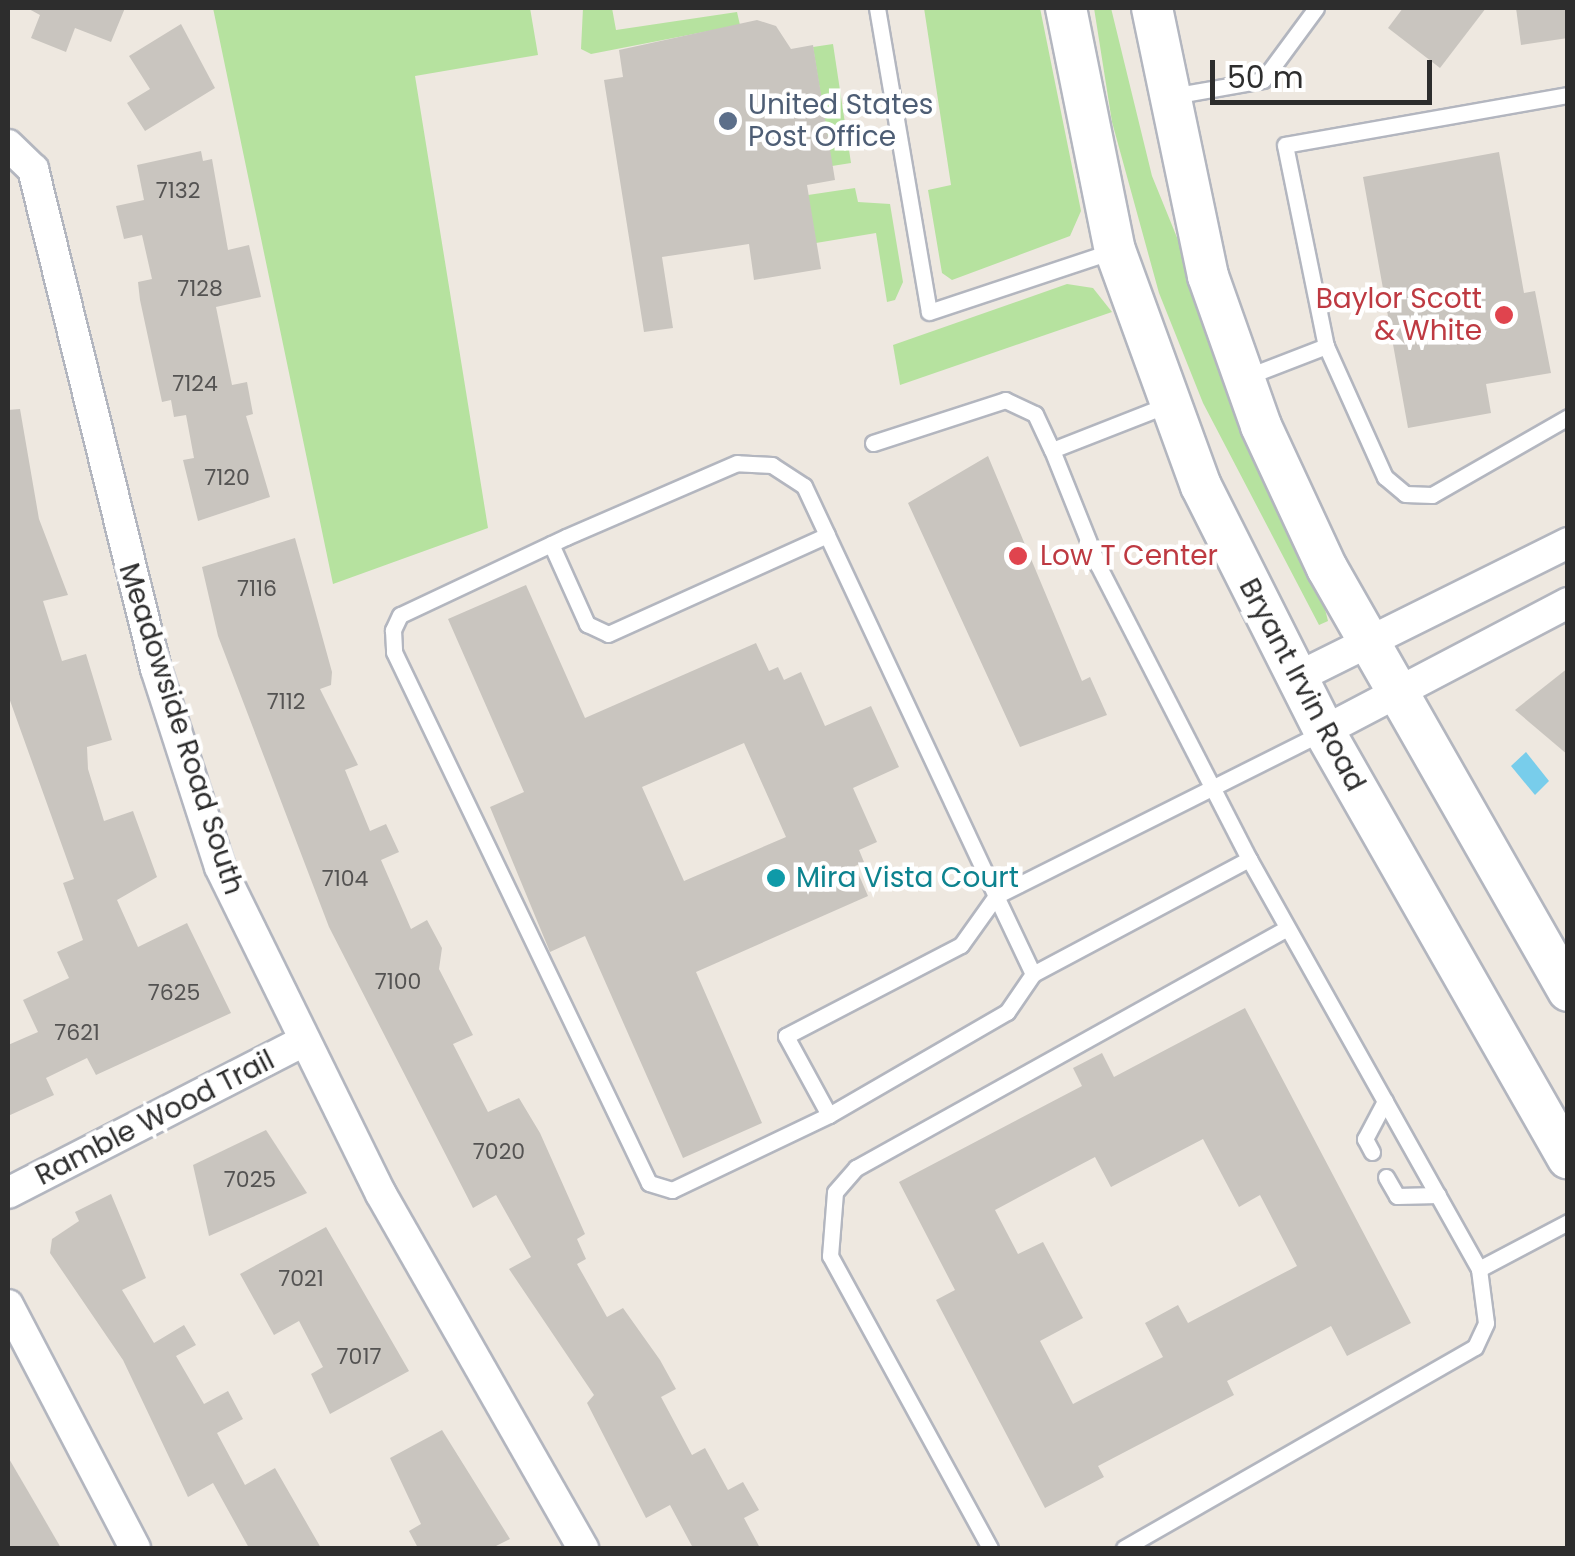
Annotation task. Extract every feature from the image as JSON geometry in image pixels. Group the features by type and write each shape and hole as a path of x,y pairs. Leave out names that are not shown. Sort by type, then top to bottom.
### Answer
{"main road":[{"name":"Bryant Irvin Road","path":"1066,8 1115,250 1167,405 1324,731 1568,1158"},
{"path":"1152,8 1168,97 1242,378 1367,642 1568,991"}],"street":[{"name":"Meadowside Road South","path":"8,144 33,170 146,632 220,868 302,1042 583,1548"},
{"path":"1296,678 1568,544"},
{"path":"1324,731 1556,608 1519,565"},
{"name":"Ramble Wood Trail","path":"8,1193 302,1042"},
{"path":"8,1304 134,1548"}],"lane":[{"path":"877,8 928,312 1115,250"},
{"path":"1168,97 1264,80 1316,8"},
{"path":"1568,94 1285,144 1326,346 1385,477 1405,494 1432,495 1568,417"},
{"path":"1242,378 1326,346"},
{"path":"873,443 1005,400 1035,414 1098,566 1210,786 1479,1269 1486,1323 1475,1347 1124,1548"},
{"path":"1052,450 1167,405"},
{"path":"1032,974 804,486 772,465 737,463 400,615 394,652 649,1184 695,1184 828,1115 1007,1012 1032,974 1249,859"},
{"path":"551,544 588,624 608,634 827,535"},
{"path":"828,1115 786,1036 962,945 996,896 1324,731"},
{"path":"990,1548 830,1256 834,1192 856,1168 1287,928"},
{"path":"1372,1152 1366,1139 1385,1101"},
{"path":"1386,1177 1397,1196 1438,1195"},
{"path":"1479,1269 1568,1222"}],"green space":[{"path":"213,8 530,8 538,55 415,76 488,528 333,584"},
{"path":"583,8 612,8 616,30 737,12 740,25 591,54 581,49"},
{"path":"924,8 1040,8 1081,211 1070,236 952,280 942,273 928,190 951,185"},
{"path":"1094,8 1111,8 1152,176 1320,589 1328,621 1319,625 1203,403 1159,293 1112,122"},
{"path":"833,44 851,163 832,166 813,47"},
{"path":"855,188 858,202 890,204 903,282 895,300 887,302 876,233 816,243 808,195"},
{"path":"1067,284 1093,288 1112,312 900,385 893,345"}],"water":[{"path":"1526,752 1549,781 1535,795 1511,766"}],"building":[{"path":"27,8 125,8 111,42 75,28 66,52 31,38 40,15"},
{"path":"1403,8 1486,8 1440,68 1388,28"},
{"path":"1516,8 1568,8 1568,38 1521,45"},
{"name":"United States Post Office","path":"757,20 776,26 791,49 813,45 835,180 807,185 821,269 754,280 749,244 662,257 673,328 644,332 604,80 623,77 619,50"},
{"path":"181,24 215,88 145,131 127,103 150,89 129,56"},
{"path":"201,151 203,161 212,159 228,250 249,245 261,297 216,307 232,385 247,382 253,414 246,416 270,497 198,521 183,460 194,458 186,415 174,417 171,400 162,402 140,300 138,282 152,279 142,235 124,239 116,206 144,200 137,165"},
{"path":"1499,152 1524,293 1535,291 1551,373 1486,384 1491,413 1408,428 1363,177"},
{"path":"20,409 39,519 68,595 43,601 62,661 86,654 112,740 87,747 88,769 104,821 133,811 157,877 117,900 138,947 187,923 231,1013 96,1075 87,1058 46,1078 54,1095 8,1116 8,1045 38,1032 23,1000 69,978 57,952 83,940 63,883 74,879 8,695 8,410"},
{"path":"988,456 1082,681 1090,677 1107,715 1020,747 908,503"},
{"path":"295,538 332,672 331,685 320,689 358,765 345,770 370,831 386,824 399,852 381,860 411,929 427,920 442,948 439,969 473,1035 453,1044 488,1112 519,1098 540,1133 585,1234 577,1239 586,1259 577,1264 607,1317 623,1308 660,1360 676,1389 661,1397 692,1455 705,1448 728,1490 743,1482 759,1510 744,1518 760,1548 693,1548 670,1505 646,1518 587,1403 594,1395 509,1269 531,1257 496,1195 473,1208 329,927 218,636 202,567"},
{"name":"Mira Vista Court","path":"526,585 585,718 756,643 769,671 778,667 784,680 801,672 825,726 871,706 899,767 853,788 877,842 859,850 864,862 855,866 868,896 696,972 762,1123 683,1158 585,936 550,952 490,807 524,792 448,619","holes":["744,743 786,837 684,881 642,787"]},
{"path":"1568,668 1568,755 1515,710"},
{"path":"1245,1008 1411,1323 1347,1356 1331,1326 1227,1381 1234,1395 1098,1466 1104,1477 1045,1508 936,1300 955,1290 899,1182 1082,1086 1073,1068 1102,1053 1114,1077","holes":["1203,1139 1239,1207 1260,1195 1297,1266 1188,1323 1178,1305 1145,1323 1163,1357 1073,1404 1040,1341 1083,1318 1043,1242 1018,1254 995,1210 1095,1157 1111,1187"]},
{"path":"266,1130 307,1193 209,1236 193,1165"},
{"path":"111,1194 146,1278 122,1290 154,1343 184,1325 196,1345 176,1356 204,1404 228,1391 243,1419 217,1433 245,1485 275,1468 321,1548 249,1548 213,1483 188,1497 123,1360 50,1253 52,1239 79,1221 75,1212"},
{"path":"326,1227 409,1371 330,1414 311,1374 323,1367 299,1321 274,1335 240,1274"},
{"path":"442,1430 510,1539 492,1548 418,1548 409,1531 421,1524 390,1458"},
{"path":"8,1457 39,1510 61,1548 8,1548"}],"place":[{"name":"United States Post Office","path":"728,121"},
{"name":"Baylor Scott & White","path":"1504,315"},
{"name":"Low T Center","path":"1018,556"},
{"name":"Mira Vista Court","path":"776,878"}]}
